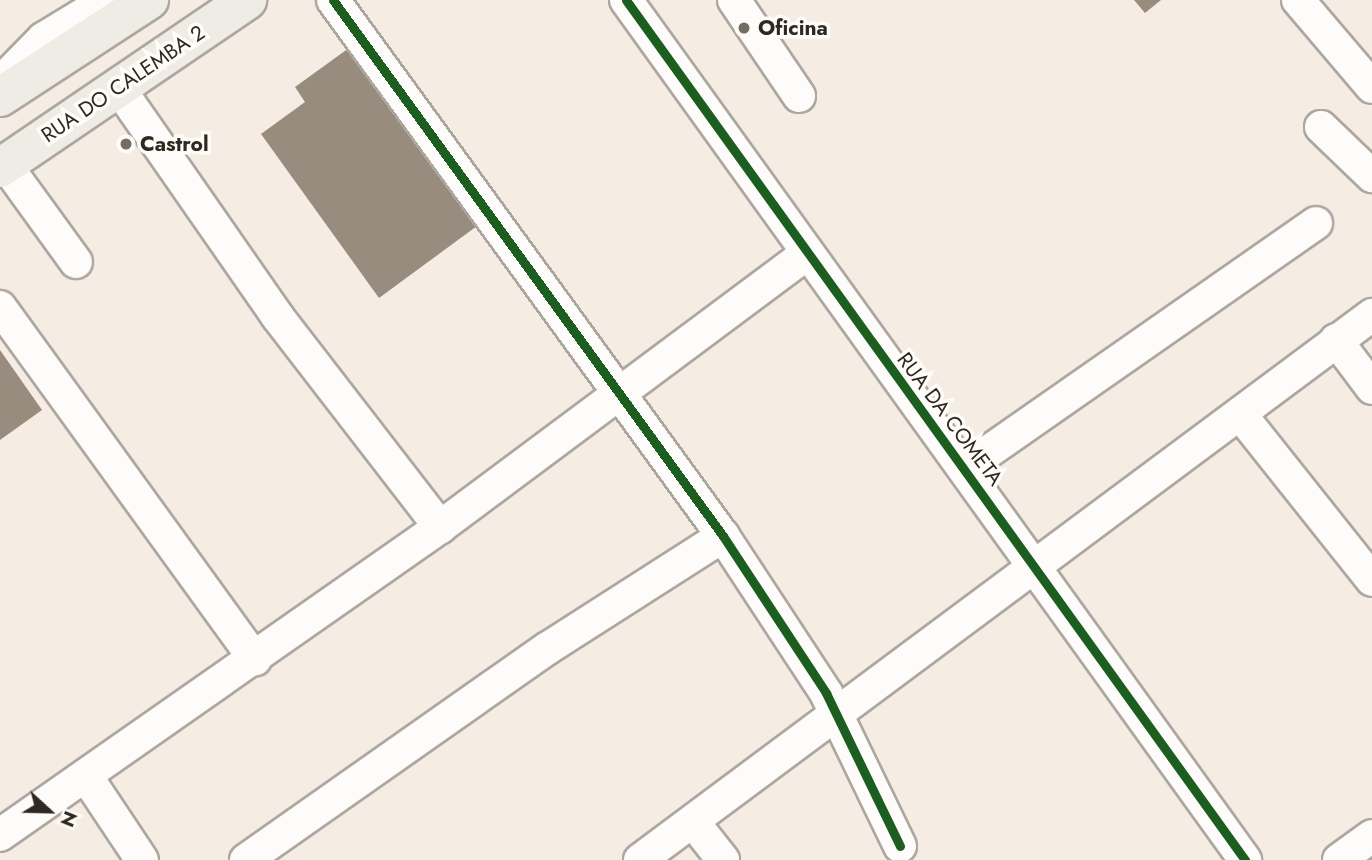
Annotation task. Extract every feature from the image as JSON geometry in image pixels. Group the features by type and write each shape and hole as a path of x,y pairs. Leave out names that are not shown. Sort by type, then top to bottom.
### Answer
{"main road":[{"path":"0,97 149,0"},
{"name":"RUA DO CALEMBA 2","path":"2,166 247,0"}],"street":[{"path":"0,83 43,39 107,0"},
{"path":"333,0 616,394 723,536 837,718 900,846"},
{"name":"RUA DA COMETA","path":"626,0 806,254 1040,568 1245,860"},
{"path":"734,0 799,96"},
{"path":"1298,0 1372,87"},
{"path":"118,87 277,316 440,527"},
{"path":"1321,127 1372,176"},
{"path":"2,166 76,262"},
{"path":"965,468 1317,223"},
{"path":"0,835 440,527 806,254"},
{"path":"0,307 255,659"},
{"path":"640,860 1040,568 1372,315"},
{"path":"1336,340 1372,388"},
{"path":"1240,414 1372,580"},
{"path":"246,860 548,648 723,536"},
{"path":"86,776 142,860"},
{"path":"694,823 723,860"},
{"path":"1339,860 1372,836"}],"building":[{"path":"1134,0 1161,0 1145,13"},
{"path":"349,48 477,226 379,298 261,134 305,102 295,87"},
{"path":"0,350 42,410 0,440"}],"cycle path":[{"path":"333,0 723,536 826,693 900,846"},
{"path":"626,0 1245,860"}],"place":[{"name":"Oficina","path":"744,28"},
{"name":"Castrol","path":"126,144"}]}
